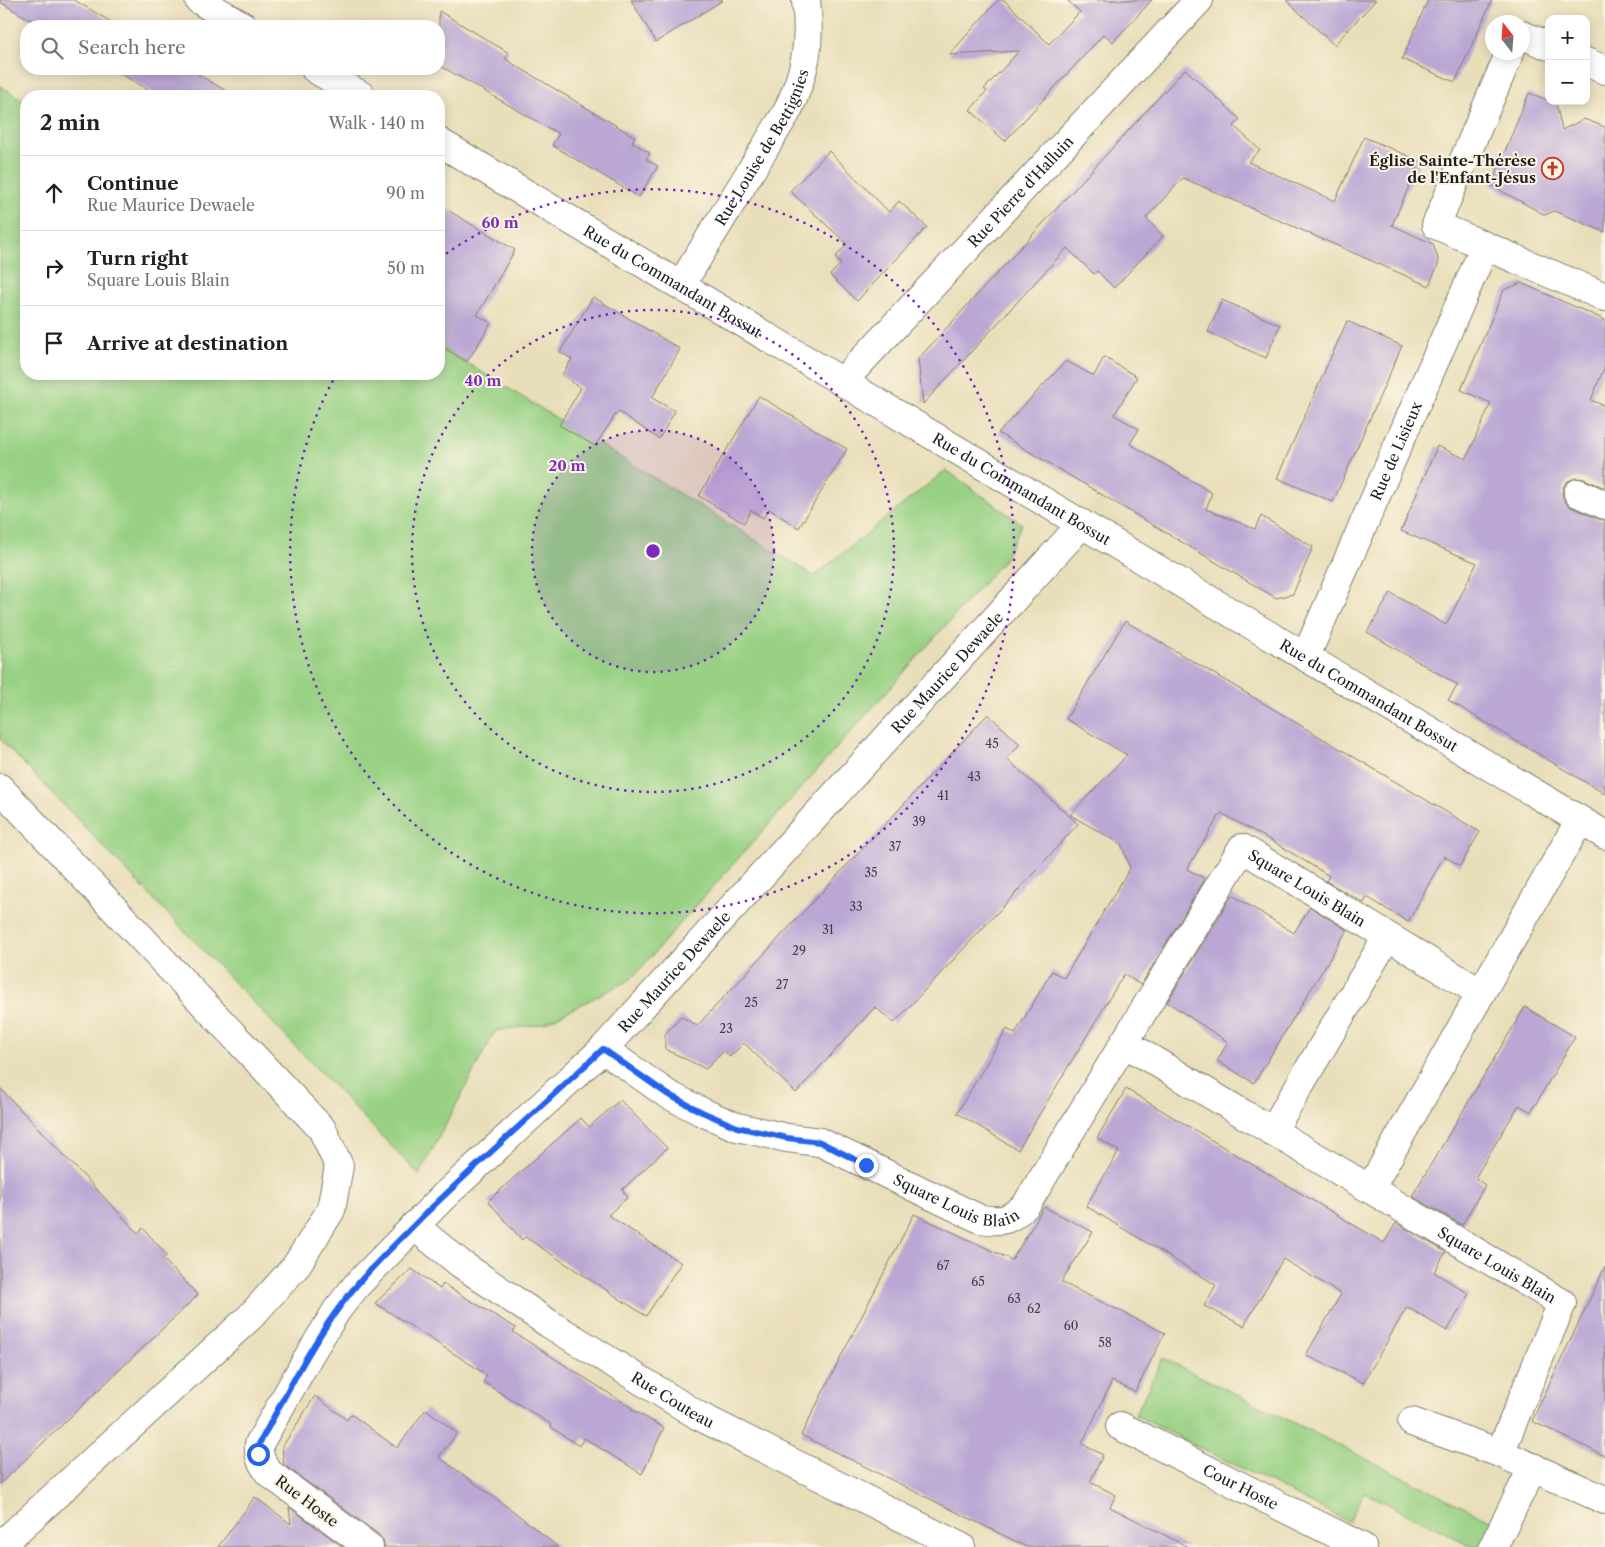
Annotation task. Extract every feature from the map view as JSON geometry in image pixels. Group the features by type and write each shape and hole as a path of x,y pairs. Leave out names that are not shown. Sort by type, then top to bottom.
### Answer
{"street":[{"path":"199,0 233,20"},
{"name":"Rue Louise de Bettignies","path":"681,284 788,110 797,90 808,45 806,0"},
{"name":"Rue Pierre d'Halluin","path":"842,382 1199,0"},
{"path":"1530,38 1545,44"},
{"path":"1507,60 1436,225 1605,297"},
{"path":"1590,64 1605,70"},
{"path":"325,75 352,90"},
{"name":"Rue du Commandant Bossut","path":"445,146 681,284 842,382 1605,835"},
{"name":"Rue de Lisieux","path":"1306,656 1485,246"},
{"path":"1578,492 1605,505"},
{"name":"Rue Maurice Dewaele","path":"270,1473 261,1462 258,1454 259,1444 337,1310 356,1286 414,1226 603,1049 1082,524"},
{"path":"0,788 322,1129 339,1166 331,1210 296,1266 250,1317 0,1546"},
{"path":"1370,1189 1580,820"},
{"name":"Square Louis Blain","path":"603,1049 667,1094 702,1112 737,1127 787,1138 820,1142 980,1219 998,1221 1014,1216 1026,1205 1242,848 1481,993"},
{"path":"1272,1132 1387,936"},
{"name":"Square Louis Blain","path":"1124,1043 1562,1303 1500,1453"},
{"name":"Rue Couteau","path":"414,1226 461,1264 548,1323 691,1411 955,1546"},
{"path":"1412,1422 1500,1453 1605,1500"},
{"name":"Cour Hoste","path":"1120,1426 1362,1547"},
{"path":"1493,1547 1533,1467"},
{"name":"Rue Hoste","path":"270,1473 369,1547"}],"green space":[{"path":"0,86 20,98 20,380 445,380 445,350 814,576 946,470 1022,524 1003,561 631,979 543,1024 495,1031 419,1175 0,739"},
{"path":"1163,1358 1492,1521 1479,1547 1474,1547 1364,1492 1349,1522 1135,1415"}],"building":[{"path":"0,0 74,0 108,20 31,20 0,2"},
{"path":"631,0 723,0 656,42"},
{"path":"998,0 1004,0 1049,44 1080,12 1067,0 1152,0 1113,42 1104,34 1005,141 970,110 987,91 984,89 1019,51 949,55"},
{"path":"1286,0 1376,0 1334,45"},
{"path":"1428,0 1492,0 1455,82 1402,59"},
{"path":"439,11 509,53 505,59 635,137 632,142 650,153 646,159 658,166 639,197 552,145 559,134 445,68 445,20 439,20"},
{"path":"1185,69 1240,119 1234,126 1260,150 1248,162 1335,201 1364,137 1420,161 1392,225 1433,244 1439,262 1429,286 1183,178 1146,218 1163,236 1114,288 1097,271 1094,274 1067,248 923,404 918,359"},
{"path":"122,75 199,75 225,90 149,90"},
{"name":"Église Sainte-Thérèse de l'Enfant-Jésus","path":"1529,93 1545,99 1545,105 1556,105 1562,130 1584,119 1605,127 1605,232 1554,211 1545,215 1491,185"},
{"path":"829,151 889,212 899,201 927,227 857,301 830,275 841,264 835,258 847,244 790,191"},
{"path":"445,209 515,250 477,315 491,323 467,362 445,349"},
{"path":"1521,283 1605,320 1605,366 1591,400 1605,406 1605,488 1584,479 1576,478 1568,481 1564,486 1562,494 1565,502 1571,507 1605,520 1605,794 1448,700 1458,685 1367,632 1391,593 1446,625 1477,563 1401,531 1437,446 1466,459 1491,403 1461,390 1504,290"},
{"path":"593,297 680,349 652,398 675,411 659,439 618,411 595,446 559,425 581,388 562,375 572,359 560,352"},
{"path":"1222,300 1280,325 1266,358 1208,332"},
{"path":"1347,321 1402,346 1333,502 1277,478"},
{"path":"1104,357 1137,377 1114,415 1139,429 1130,444 1212,493 1206,509 1255,529 1261,516 1313,547 1293,594 1276,598 998,433 1066,361 1094,376"},
{"path":"759,396 847,449 799,528 769,509 763,518 751,510 744,523 699,496"},
{"path":"1125,621 1480,832 1460,866 1444,856 1408,922 1367,897 1364,903 1326,881 1329,876 1274,842 1221,813 1187,869 1205,879 1141,985 1124,974 1018,1150 957,1113 1007,1029 1015,1034 1052,971 1064,978 1130,868 1121,844 1070,815 1127,755 1066,719"},
{"path":"988,714 1020,744 1007,759 1078,824 894,1023 875,1007 796,1093 744,1043 730,1057 724,1051 706,1069 665,1049 665,1034 681,1016 697,1026"},
{"path":"1232,895 1294,933 1310,907 1347,930 1254,1083 1217,1061 1228,1042 1167,1002"},
{"path":"1525,1007 1575,1037 1531,1112 1519,1105 1497,1141 1475,1178 1485,1185 1462,1225 1412,1196"},
{"path":"0,1088 138,1233 143,1228 167,1255 163,1259 198,1295 0,1484"},
{"path":"1126,1089 1384,1243 1396,1223 1446,1252 1434,1272 1469,1294 1447,1331 1407,1307 1363,1383 1306,1355 1341,1294 1283,1259 1244,1326 1204,1306 1216,1285 1086,1206 1119,1151 1097,1138"},
{"path":"620,1100 667,1148 622,1190 628,1197 608,1215 681,1263 646,1316 525,1237 522,1240 488,1201 581,1118 589,1127"},
{"path":"1044,1207 1093,1232 1061,1282 1165,1333 1135,1392 1112,1381 1082,1444 1103,1455 1090,1482 1116,1495 1110,1507 1188,1547 1027,1547 801,1435 914,1214 1012,1260"},
{"path":"1605,1267 1605,1456 1532,1421"},
{"path":"412,1269 440,1289 443,1284 516,1328 513,1332 631,1409 664,1428 642,1474 584,1438 579,1446 551,1427 552,1425 483,1382 487,1375 375,1303"},
{"path":"315,1396 347,1420 351,1414 397,1448 426,1409 457,1433 439,1457 517,1514 558,1547 384,1547 383,1540 378,1534 284,1465 282,1447"},
{"path":"255,1497 291,1524 289,1507 343,1547 218,1547"}],"place":[{"name":"Église Sainte-Thérèse de l'Enfant-Jésus","path":"1552,169"}],"route":[{"path":"258,1454 259,1444 310,1354 337,1310 356,1286 385,1254 443,1197 603,1049 667,1094 702,1112 737,1127 768,1132 787,1138 820,1142 866,1165"}]}
